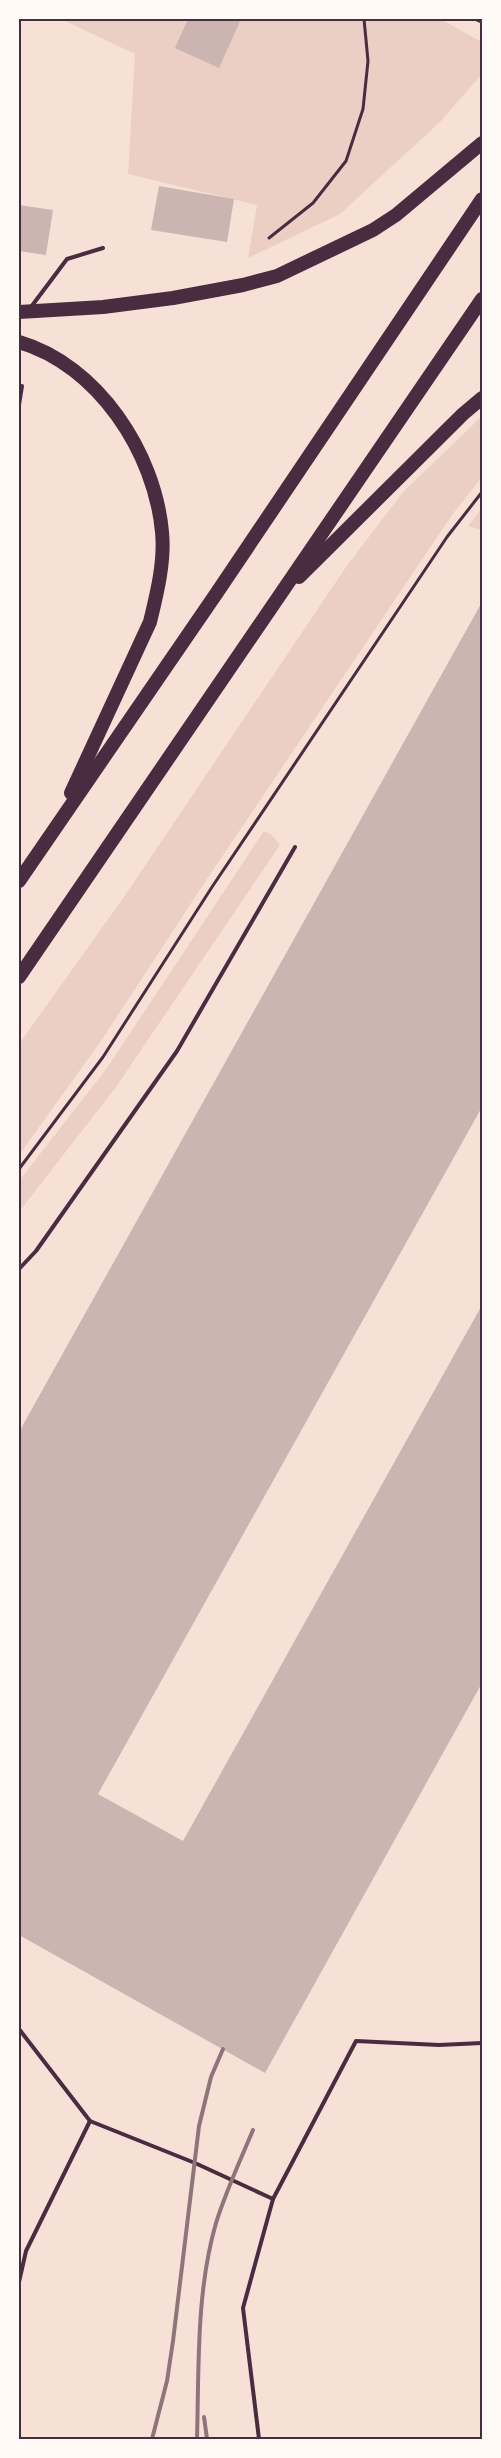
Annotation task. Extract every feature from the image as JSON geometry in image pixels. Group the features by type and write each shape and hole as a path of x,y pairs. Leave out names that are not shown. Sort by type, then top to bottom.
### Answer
{"highway":[{"path":"23,312 103,307 173,298 243,285 277,276 373,230 396,214 482,143"},
{"path":"19,881 482,199"},
{"path":"19,977 482,299"},
{"path":"19,342 48,355 83,378 123,423 151,477 159,506 163,534 158,593 150,622 54,830"},
{"path":"275,600 463,414 482,398"}],"lane":[{"path":"23,312 67,259 103,248"},
{"path":"19,405 22,386"},
{"path":"19,1269 36,1252 177,1051 295,847"},
{"path":"19,2028 90,2121 195,2162 273,2199"},
{"path":"259,2439 243,2308 273,2199 356,2041 439,2045 482,2043"},
{"path":"19,2282 26,2251 90,2121"}],"path":[{"path":"269,238 313,204 346,161 363,109 368,60 364,19"},
{"path":"475,19 482,22"},
{"path":"19,1168 103,1058 223,870 448,536 482,492"}],"shaded area":[{"path":"61,19 440,19 482,42 482,74 440,122 340,214 248,258 257,205 128,174 135,54"},
{"path":"480,418 482,420 482,477 452,515 205,882 101,1041 19,1155 19,1044 126,894 346,567 403,492"},
{"path":"482,508 482,530 468,526"},
{"path":"264,831 271,834 280,845 116,1087 19,1212 19,1181 107,1068"}],"building":[{"path":"188,19 241,19 219,68 175,48"},
{"path":"159,186 234,199 227,242 151,230"},
{"path":"19,205 53,210 46,255 19,251"},
{"path":"482,602 482,1107 98,1794 183,1841 482,1305 482,1683 265,2073 19,1935 19,1432"}],"railway":[{"path":"152,2439 167,2381 199,2126 211,2077 223,2049"},
{"path":"197,2439 200,2330 205,2276 216,2223 233,2176 253,2130"},
{"path":"204,2417 207,2439"}]}
